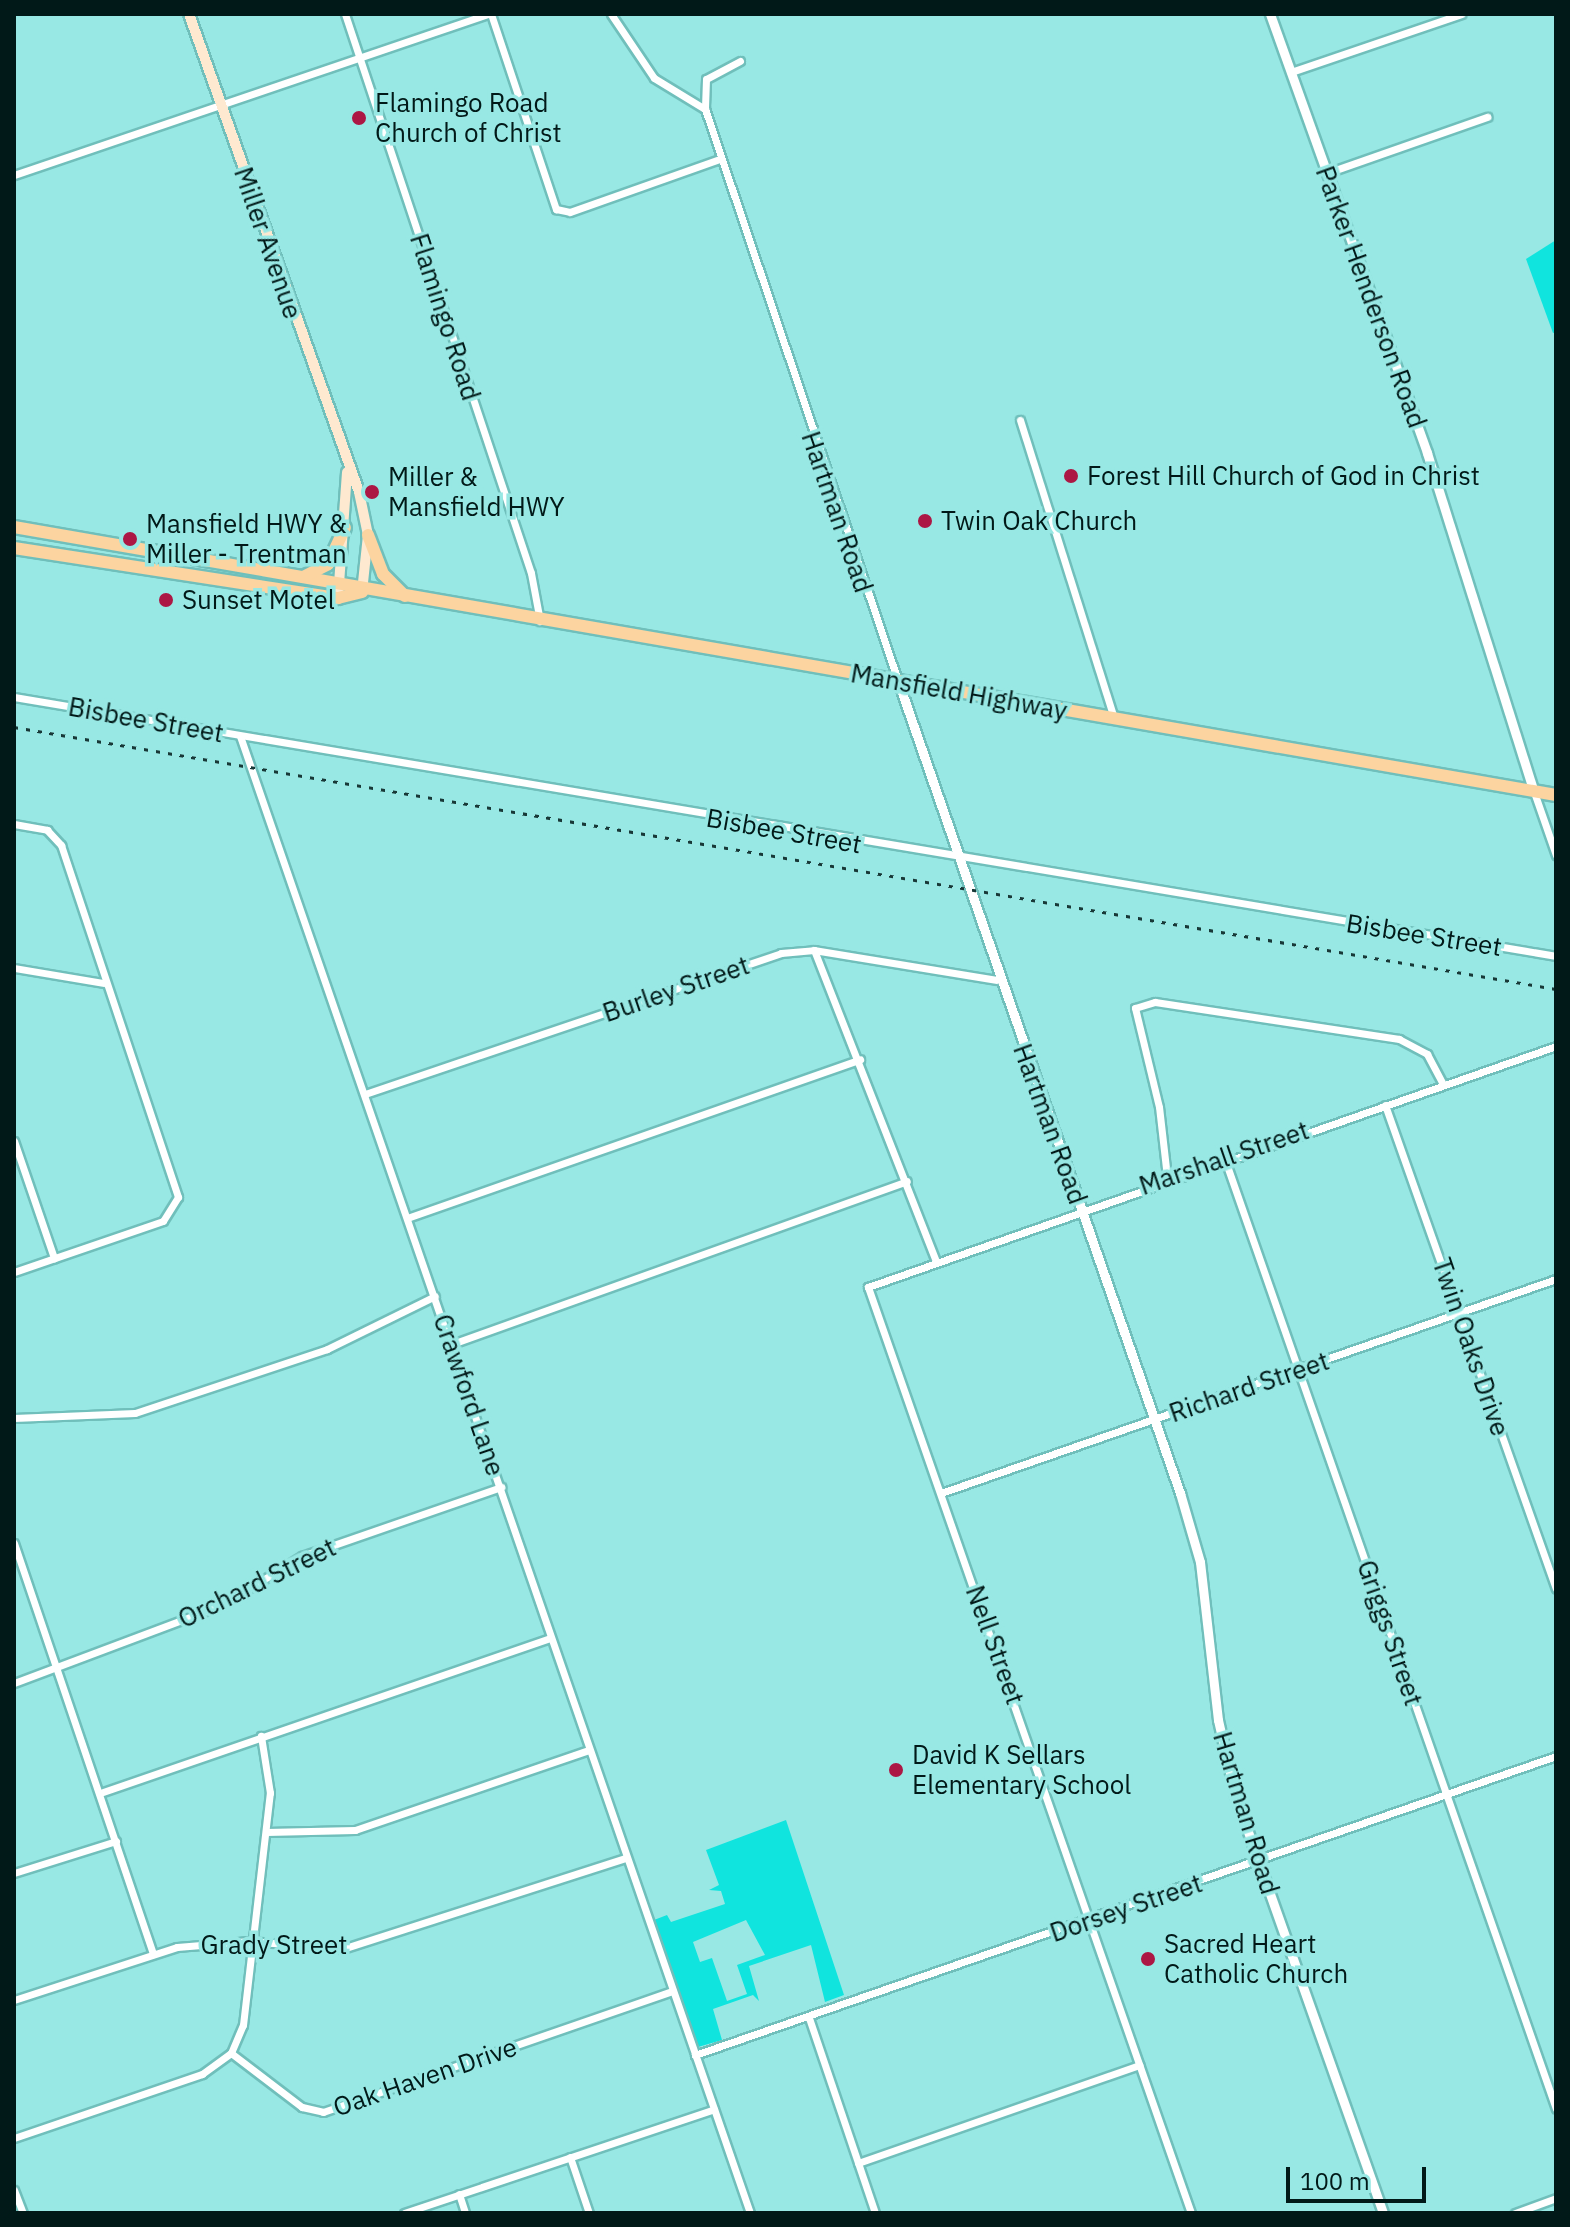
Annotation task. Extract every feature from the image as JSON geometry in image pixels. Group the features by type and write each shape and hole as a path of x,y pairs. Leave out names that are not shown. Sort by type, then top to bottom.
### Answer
{"main road":[{"name":"Miller Avenue","path":"189,14 368,535 362,592"},
{"name":"Miller Avenue","path":"338,598 347,472"},
{"name":"Mansfield Highway","path":"14,527 340,583 362,592 1556,795"},
{"path":"303,577 328,564 345,528"},
{"path":"368,535 383,574 411,600"},
{"path":"85,560 88,541"},
{"name":"Mansfield Highway","path":"14,548 338,598 362,592"}],"street":[{"name":"Flamingo Road","path":"345,14 531,573 540,622"},
{"path":"14,175 489,14 551,200 570,212 720,159"},
{"path":"611,14 654,78 705,109 706,79 740,61"},
{"name":"Parker Henderson Road","path":"1270,14 1427,453 1556,855"},
{"path":"1291,72 1461,14"},
{"name":"Hartman Road","path":"705,109 961,862 997,980 1081,1207 1200,1562 1223,1749 1258,1864 1383,2213"},
{"path":"1327,173 1487,117"},
{"path":"1020,420 1114,719"},
{"name":"Bisbee Street","path":"14,697 961,862 1556,956"},
{"name":"Crawford Lane","path":"240,736 410,1217 588,1750 750,2213"},
{"path":"14,824 47,830 61,845 178,1206 163,1221 14,1272"},
{"path":"814,950 860,1059 935,1259"},
{"name":"Burley Street","path":"365,1094 781,953 814,950 997,980"},
{"path":"14,968 104,983"},
{"path":"1167,1177 1159,1107 1135,1008 1155,1002 1399,1039 1427,1054 1443,1084"},
{"name":"Marshall Street","path":"893,1275 1224,1157 1556,1046"},
{"path":"410,1217 860,1059"},
{"name":"Twin Oaks Drive","path":"1385,1105 1556,1589"},
{"path":"14,1141 54,1258"},
{"name":"Griggs Street","path":"1224,1157 1556,2109"},
{"path":"452,1344 907,1181"},
{"name":"Nell Street","path":"893,1275 871,1283 869,1296 1091,1920 1191,2213"},
{"name":"Richard Street","path":"941,1493 1556,1279"},
{"path":"14,1418 135,1413 327,1349 435,1296"},
{"name":"Orchard Street","path":"14,1683 239,1597 302,1556 501,1487"},
{"path":"14,1543 103,1792 153,1954"},
{"path":"103,1792 550,1638"},
{"path":"14,2138 202,2074 231,2053 243,2025 250,1941 266,1832 270,1775 261,1736"},
{"path":"266,1832 355,1830 588,1750"},
{"name":"Dorsey Street","path":"695,2055 1258,1864 1556,1756"},
{"path":"14,1873 116,1841"},
{"name":"Grady Street","path":"14,2000 153,1954 250,1941 342,1949 625,1858"},
{"name":"Oak Haven Drive","path":"231,2053 302,2107 323,2112 673,1991"},
{"path":"809,2018 875,2213"},
{"path":"858,2163 1139,2065"},
{"path":"404,2213 714,2109"},
{"path":"570,2157 589,2213"},
{"path":"14,2190 23,2213"},
{"path":"459,2194 465,2213"},
{"path":"1515,2213 1556,2198"}],"shaded area":[{"path":"1556,240 1556,332 1553,333 1526,259"},
{"path":"786,1820 844,1995 825,2002 811,1945 749,1966 759,2001 753,1995 713,2009 722,2040 698,2047 654,1920 667,1915 671,1922 725,1904 721,1891 709,1890 719,1885 706,1850","holes":["746,1920 765,1955 737,1965 747,1994 727,2001 712,1958 700,1962 693,1942"]}],"railway":[{"path":"14,727 1556,989"}],"place":[{"name":"Flamingo Road Church of Christ","path":"359,118"},
{"name":"Forest Hill Church of God in Christ","path":"1071,476"},
{"name":"Miller & Mansfield HWY","path":"372,492"},
{"name":"Twin Oak Church","path":"925,521"},
{"name":"Mansfield HWY & Miller - Trentman","path":"130,539"},
{"name":"Sunset Motel","path":"166,600"},
{"name":"David K Sellars Elementary School","path":"896,1770"},
{"name":"Sacred Heart Catholic Church","path":"1148,1959"}]}
